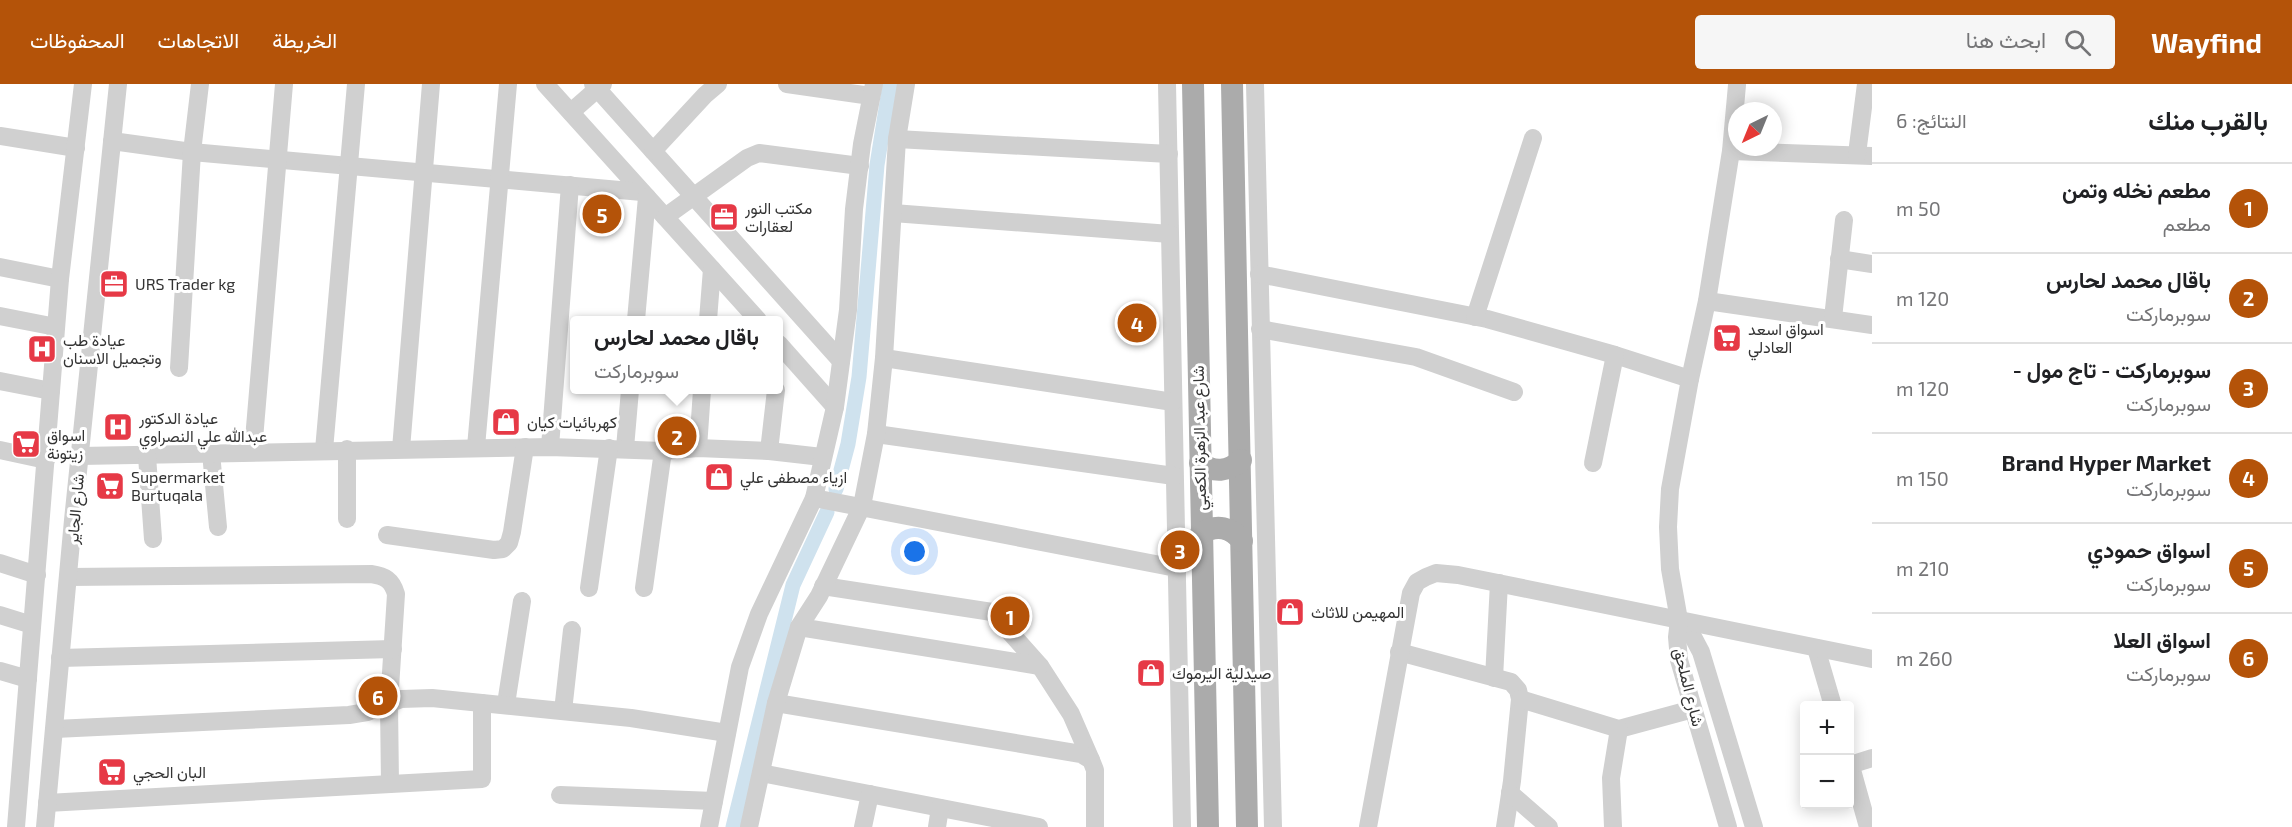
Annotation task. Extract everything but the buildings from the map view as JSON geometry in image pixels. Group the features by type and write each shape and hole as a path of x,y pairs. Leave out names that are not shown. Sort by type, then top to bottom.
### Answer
{"main road":[{"name":"شارع عبد الزهرة الكعبي","path":"1193,84 1208,827"},
{"path":"1232,84 1247,827"},
{"path":"1200,463 1206,467 1221,470 1241,460"},
{"path":"1201,533 1216,527 1223,528 1237,535 1242,541"}],"street":[{"name":"شارع الجاير","path":"11,825 33,625 60,279 83,84"},
{"name":"شارع الجاير","path":"45,827 73,520 118,84"},
{"path":"179,368 192,152 200,84"},
{"path":"253,451 284,84"},
{"path":"324,450 356,84"},
{"path":"401,449 431,84"},
{"path":"476,447 508,84"},
{"path":"545,84 754,316"},
{"path":"654,151 705,95 718,84"},
{"path":"710,827 740,667 759,614 814,498 835,407 848,310 854,209 873,90 787,84"},
{"path":"749,827 777,703 799,627 823,586 862,506 876,434 884,358 897,139 906,84"},
{"path":"1167,84 1182,827"},
{"path":"1256,84 1273,827"},
{"path":"1782,153 1865,155 1866,84"},
{"path":"1735,102 1737,85"},
{"path":"571,112 598,86 841,361"},
{"path":"0,136 76,148"},
{"path":"1475,317 1533,138"},
{"path":"897,139 1169,154"},
{"path":"111,141 192,152 570,185 644,194"},
{"path":"665,217 747,158 759,153 860,166"},
{"path":"1680,620 1670,569 1668,527 1670,489 1707,301 1730,156"},
{"path":"550,447 570,185"},
{"path":"636,316 644,194"},
{"path":"893,213 1170,234"},
{"path":"1833,318 1844,220"},
{"path":"1839,259 1872,264"},
{"path":"0,267 60,279"},
{"path":"708,316 712,269"},
{"path":"1259,274 1475,317 1615,355 1690,379"},
{"path":"1707,301 1872,325"},
{"path":"0,316 56,327"},
{"path":"1260,330 1416,357 1514,392"},
{"path":"783,348 835,407"},
{"path":"1593,463 1615,355"},
{"path":"884,358 1173,402"},
{"path":"0,381 51,391"},
{"path":"589,588 629,394"},
{"path":"698,448 702,394"},
{"path":"769,451 776,394"},
{"path":"876,434 1174,476"},
{"path":"387,535 494,550 503,549 509,543 512,532 525,447"},
{"path":"80,456 347,449 550,447 663,451 698,448 769,451 822,457"},
{"path":"347,449 347,519"},
{"path":"0,450 46,460"},
{"path":"644,588 663,451"},
{"path":"211,453 218,527"},
{"path":"147,456 153,539"},
{"path":"814,498 1176,568"},
{"path":"41,517 73,520"},
{"path":"0,563 37,575"},
{"path":"1368,827 1411,593 1417,582 1436,573 1500,583 1872,659"},
{"path":"68,577 380,575 388,579 394,586 396,594 390,704 390,784"},
{"path":"1494,678 1500,583"},
{"path":"823,586 992,612 1040,666 1071,714 1095,770 1095,827"},
{"path":"507,704 522,601"},
{"path":"0,615 33,625"},
{"name":"شارع الملحق","path":"1680,620 1678,654 1728,827"},
{"name":"شارع الملحق","path":"1680,620 1692,635 1701,652 1754,827"},
{"path":"799,627 1040,666"},
{"path":"563,711 572,630"},
{"path":"1816,648 1832,701"},
{"path":"60,658 393,649"},
{"path":"1399,652 1511,682 1518,690 1520,699 1505,827"},
{"path":"0,671 28,679"},
{"path":"55,729 349,715 367,712 401,699 432,698 631,718 727,733"},
{"path":"1520,699 1619,729 1693,709"},
{"path":"47,803 482,779 482,703"},
{"path":"777,703 1081,754 1090,760"},
{"path":"1613,827 1611,778 1619,729"},
{"path":"1854,763 1872,758"},
{"path":"761,773 1016,825 1039,827"},
{"path":"1854,778 1868,827"},
{"path":"1510,793 1549,827"},
{"path":"863,827 870,794"},
{"path":"560,795 714,801"},
{"path":"938,827 940,808"}],"waterway":[{"path":"836,489 848,444 859,377 877,165 890,84"},
{"path":"733,827 793,585 827,512"}],"place":[{"name":"اسواق حمودي","path":"602,214"},
{"name":"مكتب النور لعقارات","path":"724,217"},
{"name":"URS Trader kg","path":"114,284"},
{"name":"Brand Hyper Market","path":"1137,323"},
{"name":"اسواق اسعد العادلي","path":"1727,338"},
{"name":"عيادة طب وتجميل الاسنان","path":"42,349"},
{"name":"كهربائيات كيان","path":"506,422"},
{"name":"عيادة الدكتور عبدالله علي النصراوي","path":"118,427"},
{"name":"باقال محمد لحارس","path":"677,436"},
{"name":"اسواق زيتونة","path":"26,444"},
{"name":"ازياء مصطفى علي","path":"719,477"},
{"name":"Supermarket Burtuqala","path":"110,486"},
{"name":"سوبرماركت - تاج مول -","path":"1180,550"},
{"name":"المهيمن للاثاث","path":"1290,612"},
{"name":"مطعم نخله وتمن","path":"1010,616"},
{"name":"صيدلية اليرموك","path":"1151,673"},
{"name":"اسواق العلا","path":"378,696"},
{"name":"البان الحجي","path":"112,772"}]}
